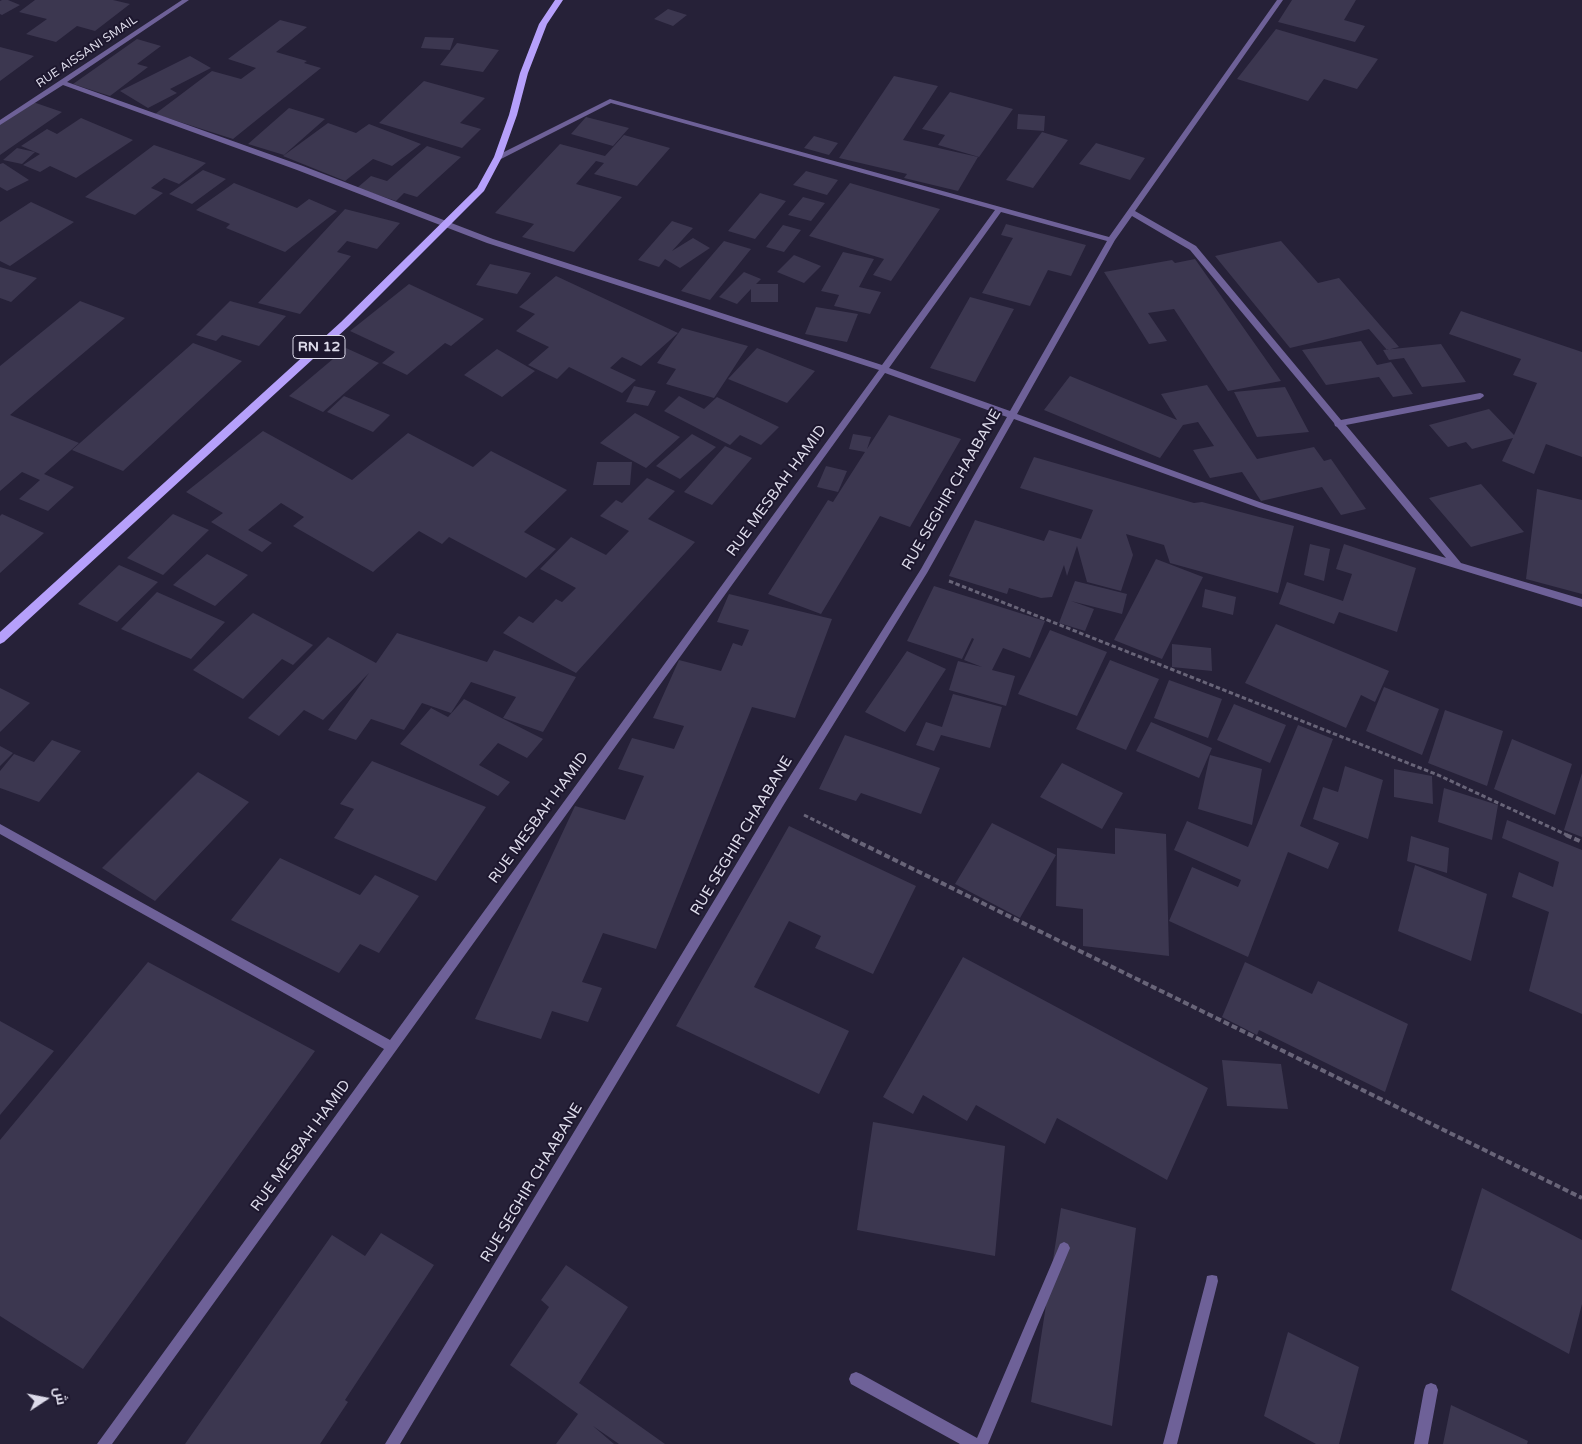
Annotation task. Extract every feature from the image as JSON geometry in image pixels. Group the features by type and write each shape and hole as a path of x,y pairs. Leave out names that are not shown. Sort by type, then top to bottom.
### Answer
{"main road":[{"name":"RN 12","path":"0,639 346,324 481,189 498,157 513,115 524,73 543,24 559,0"}],"street":[{"name":"RUE AISSANI SMAIL","path":"0,123 186,0"},
{"name":"RUE SEGHIR CHAABANE","path":"392,1444 780,803 924,571 1111,240 1280,0"},
{"path":"62,82 300,168 446,225 884,369 1013,414 1262,506 1582,603"},
{"path":"498,157 610,101 1111,240"},
{"name":"RUE MESBAH HAMID","path":"104,1444 999,210"},
{"path":"1131,212 1193,248 1458,566"},
{"path":"1338,424 1480,396"},
{"path":"0,829 392,1047"},
{"path":"981,1444 1064,1248"},
{"path":"1170,1444 1212,1281"},
{"path":"856,1379 974,1444"},
{"path":"1420,1444 1431,1390"}],"path":[{"path":"924,571 1438,775 1582,842"},
{"path":"780,803 1582,1198"}],"building":[{"path":"8,0 20,5 2,15 0,14 0,1"},
{"path":"35,0 113,0 130,4 95,31 77,26 56,42 26,34 47,19 19,12"},
{"path":"1292,0 1356,0 1344,20 1365,26 1355,42 1278,22"},
{"path":"668,9 687,15 673,26 654,19"},
{"path":"280,20 307,27 276,52 307,61 304,63 321,68 233,139 155,114 212,71 241,79 256,68 228,59"},
{"path":"1276,29 1378,59 1357,89 1324,79 1308,101 1237,79"},
{"path":"425,37 454,38 450,50 421,48"},
{"path":"137,39 161,46 137,64 148,67 110,96 73,84"},
{"path":"457,43 499,50 483,72 440,65"},
{"path":"0,47 34,56 0,81"},
{"path":"190,56 211,68 170,89 177,93 148,108 120,91"},
{"path":"894,76 938,86 903,140 978,157 958,191 904,178 907,174 839,158"},
{"path":"424,81 485,98 460,123 481,129 462,148 379,123"},
{"path":"950,92 1013,109 979,157 938,145 945,135 922,129"},
{"path":"33,102 62,112 0,155 0,124"},
{"path":"289,108 325,119 284,155 248,144"},
{"path":"1018,114 1045,116 1044,131 1017,129"},
{"path":"586,117 629,128 613,146 571,134"},
{"path":"81,118 133,140 76,178 50,166 40,172 23,165 40,154 21,146 47,129 57,134"},
{"path":"328,123 356,133 369,124 421,144 392,166 373,159 345,181 283,156"},
{"path":"1042,132 1068,140 1033,188 1006,180"},
{"path":"624,135 670,148 637,186 594,174 604,163 596,161 576,184 622,197 574,252 522,237 534,224 495,213 560,144 605,156"},
{"path":"814,136 838,143 829,155 804,148"},
{"path":"1096,143 1145,158 1130,180 1079,164"},
{"path":"154,145 206,163 179,184 164,178 151,188 163,193 135,215 85,197"},
{"path":"427,146 461,157 417,197 404,193 396,201 357,188 371,176 387,181"},
{"path":"17,148 35,152 22,164 3,160"},
{"path":"3,163 29,180 7,191 0,187 0,164"},
{"path":"203,170 226,179 192,204 169,194"},
{"path":"806,171 838,180 827,195 793,185"},
{"path":"234,183 297,208 309,199 337,211 285,252 226,228 230,224 196,210"},
{"path":"850,183 940,209 891,281 873,275 884,259 809,236"},
{"path":"760,193 786,201 755,239 728,231"},
{"path":"803,197 825,203 811,221 788,215"},
{"path":"31,202 74,222 10,266 0,261 0,222"},
{"path":"345,209 400,223 377,249 347,241 337,252 351,256 300,314 258,303"},
{"path":"672,221 693,228 672,251 693,238 710,248 680,268 665,259 659,267 638,260"},
{"path":"1006,224 1086,245 1071,276 1048,270 1030,306 982,293 1013,238 1001,235"},
{"path":"783,225 801,230 784,252 766,247"},
{"path":"724,241 751,249 710,300 681,291"},
{"path":"1281,241 1318,283 1339,278 1399,347 1387,350 1369,329 1290,348 1215,256"},
{"path":"843,252 874,259 859,287 881,292 870,314 834,306 839,295 821,291"},
{"path":"794,255 821,266 804,283 777,272"},
{"path":"1195,259 1281,381 1228,391 1174,309 1148,313 1167,341 1149,344 1104,272 1172,260 1175,263"},
{"path":"490,264 531,273 517,294 476,285"},
{"path":"0,267 37,278 11,302 0,298"},
{"path":"744,272 761,279 756,284 778,284 778,302 751,302 751,289 737,304 719,297"},
{"path":"556,276 678,333 641,366 622,357 610,368 636,380 622,393 569,367 557,379 528,365 549,347 516,331 535,314 519,307"},
{"path":"409,284 484,319 451,346 445,343 407,375 382,363 395,352 350,331"},
{"path":"970,297 1014,309 975,382 930,368"},
{"path":"80,301 125,318 10,415 79,443 44,474 74,487 48,511 19,499 40,480 22,472 0,491 0,366"},
{"path":"230,301 286,316 259,346 222,335 216,341 196,335"},
{"path":"816,307 858,314 847,342 805,334"},
{"path":"1461,311 1582,352 1582,457 1546,444 1534,474 1502,461 1513,438 1472,449 1466,442 1448,447 1429,425 1489,409 1514,435 1537,383 1513,375 1521,359 1449,334"},
{"path":"682,328 748,346 714,398 666,384 676,369 657,363"},
{"path":"1361,341 1377,365 1391,362 1413,394 1393,397 1379,377 1326,385 1302,350"},
{"path":"193,343 242,361 123,471 72,450"},
{"path":"1441,344 1466,382 1422,387 1404,358 1389,360 1383,350"},
{"path":"346,348 379,363 323,412 289,396"},
{"path":"757,348 815,371 787,403 728,379"},
{"path":"497,349 535,371 502,397 464,375"},
{"path":"1070,376 1177,420 1161,394 1207,385 1257,459 1314,447 1324,461 1331,459 1366,509 1341,515 1322,487 1261,501 1242,472 1210,478 1193,450 1214,446 1198,422 1183,425 1160,458 1044,410"},
{"path":"634,386 656,391 648,406 626,402"},
{"path":"1285,387 1309,432 1257,437 1234,392"},
{"path":"344,396 390,415 373,432 327,412"},
{"path":"679,396 704,409 717,397 779,427 761,445 740,435 730,445 664,411"},
{"path":"635,413 680,437 646,468 600,443"},
{"path":"889,415 961,439 910,527 880,516 821,614 768,594 828,500 833,502 865,452 849,449 853,434 871,437 867,449"},
{"path":"263,431 352,480 408,433 473,467 491,451 567,490 524,532 556,549 526,578 449,537 442,544 419,531 373,572 293,526 304,517 281,503 248,530 272,543 262,552 211,522 223,513 186,492"},
{"path":"692,434 716,447 680,479 656,466"},
{"path":"725,446 752,458 712,505 684,492"},
{"path":"1034,457 1194,503 1202,502 1294,526 1278,593 1170,563 1164,545 1126,534 1133,555 1121,591 1087,582 1077,546 1067,576 1064,565 1052,597 1041,598 1009,588 1007,594 949,576 975,520 1044,541 1049,530 1081,539 1093,510 1020,488"},
{"path":"597,462 632,462 630,485 593,485"},
{"path":"826,466 847,471 838,492 817,487"},
{"path":"647,478 675,491 648,519 695,542 576,673 503,633 519,616 533,623 556,599 562,602 576,588 540,569 571,537 606,555 629,531 600,516 616,500 622,503"},
{"path":"1481,484 1524,532 1471,547 1429,498"},
{"path":"1537,489 1582,500 1582,594 1526,579"},
{"path":"2,514 44,533 0,573 0,516"},
{"path":"173,514 209,530 163,575 127,558"},
{"path":"1310,544 1330,549 1324,581 1304,575"},
{"path":"1344,544 1416,568 1397,632 1339,612 1334,624 1279,604 1287,582 1343,601 1352,574 1336,569"},
{"path":"207,554 248,575 215,606 173,585"},
{"path":"1156,559 1203,577 1162,659 1114,640"},
{"path":"119,565 158,582 117,622 78,604"},
{"path":"1075,581 1127,594 1122,614 1071,601 1094,609 1085,631 1059,623"},
{"path":"934,586 1045,621 1030,658 1003,648 992,670 1015,676 1006,706 949,690 958,661 982,667 964,660 974,639 972,638 962,659 907,641"},
{"path":"1205,589 1236,597 1233,615 1202,607"},
{"path":"157,592 225,622 191,659 121,629"},
{"path":"729,594 832,619 795,718 752,707 656,949 603,933 582,982 602,988 588,1022 552,1011 541,1039 475,1019 575,806 625,820 644,776 618,769 632,738 674,749 684,726 653,718 679,660 721,671 733,643 742,646 749,630 717,622"},
{"path":"253,613 313,645 293,665 282,659 243,699 193,670"},
{"path":"1276,624 1389,671 1375,702 1361,695 1346,728 1245,683"},
{"path":"1050,630 1107,652 1077,716 1018,694"},
{"path":"397,633 487,662 494,650 576,677 543,732 503,718 516,697 471,682 451,713 422,703 404,730 371,719 356,740 328,730 369,673 323,720 304,710 279,736 248,718 328,637 376,663"},
{"path":"1172,644 1211,648 1212,671 1172,667"},
{"path":"907,651 946,669 905,732 865,712"},
{"path":"1110,660 1159,679 1126,750 1076,729"},
{"path":"1169,680 1222,699 1208,738 1154,718"},
{"path":"1384,687 1439,709 1422,755 1366,731"},
{"path":"0,688 30,703 0,732"},
{"path":"953,694 1002,707 990,748 941,735 934,751 916,745 926,722 942,727"},
{"path":"464,699 543,739 527,758 498,743 479,765 510,782 498,796 400,744 431,708 448,717"},
{"path":"1234,704 1286,725 1270,763 1217,740"},
{"path":"1445,710 1503,731 1487,786 1428,763"},
{"path":"1151,722 1212,748 1199,778 1136,751"},
{"path":"1298,725 1333,739 1300,826 1339,843 1328,869 1288,852 1248,957 1169,921 1192,867 1238,887 1241,880 1174,850 1187,821 1248,847"},
{"path":"845,735 940,768 921,814 861,793 856,801 819,789"},
{"path":"1512,739 1572,764 1555,815 1494,789"},
{"path":"52,740 81,751 39,802 0,788 0,771 14,754 34,762"},
{"path":"0,746 13,753 0,766"},
{"path":"1210,755 1262,769 1252,825 1198,809"},
{"path":"372,761 486,807 436,881 334,838 354,809 340,804"},
{"path":"1062,763 1123,793 1102,829 1040,797"},
{"path":"1345,766 1383,780 1368,839 1313,819 1323,787 1338,792"},
{"path":"1394,769 1432,776 1433,804 1394,797"},
{"path":"198,772 249,802 155,901 102,868"},
{"path":"1582,773 1582,837 1564,830"},
{"path":"1444,788 1498,805 1492,840 1438,822"},
{"path":"1507,820 1582,850 1582,1014 1529,991 1549,912 1512,897 1519,872 1553,887 1559,862 1502,838"},
{"path":"992,823 1056,855 1020,918 955,884"},
{"path":"789,826 916,886 873,974 815,948 821,936 789,921 754,987 849,1031 819,1094 676,1026"},
{"path":"1115,828 1166,834 1169,956 1083,946 1083,909 1056,906 1057,848 1115,854"},
{"path":"1411,836 1449,848 1447,873 1407,861"},
{"path":"280,858 360,895 375,875 419,896 379,953 360,944 339,973 231,920"},
{"path":"1415,865 1487,894 1471,961 1398,931"},
{"path":"963,957 1208,1088 1167,1180 1057,1118 1045,1144 976,1105 967,1121 923,1095 913,1114 883,1097"},
{"path":"148,962 315,1051 83,1369 0,1316 0,1140"},
{"path":"1245,962 1312,994 1318,981 1408,1024 1385,1092 1259,1030 1257,1035 1222,1017"},
{"path":"0,1021 54,1051 0,1115"},
{"path":"1222,1060 1281,1064 1288,1109 1227,1106"},
{"path":"873,1122 1005,1146 995,1256 857,1230"},
{"path":"1482,1188 1582,1240 1582,1304 1569,1354 1451,1290"},
{"path":"1061,1208 1136,1228 1112,1426 1031,1402"},
{"path":"381,1233 434,1265 345,1400 348,1402 320,1444 185,1444 332,1235 365,1256"},
{"path":"566,1265 628,1307 579,1383 665,1444 619,1444 593,1426 614,1444 556,1444 578,1414 510,1365 549,1307 541,1300"},
{"path":"1288,1332 1359,1367 1339,1444 1316,1444 1264,1416"},
{"path":"1451,1405 1528,1441 1527,1444 1443,1444"}]}
